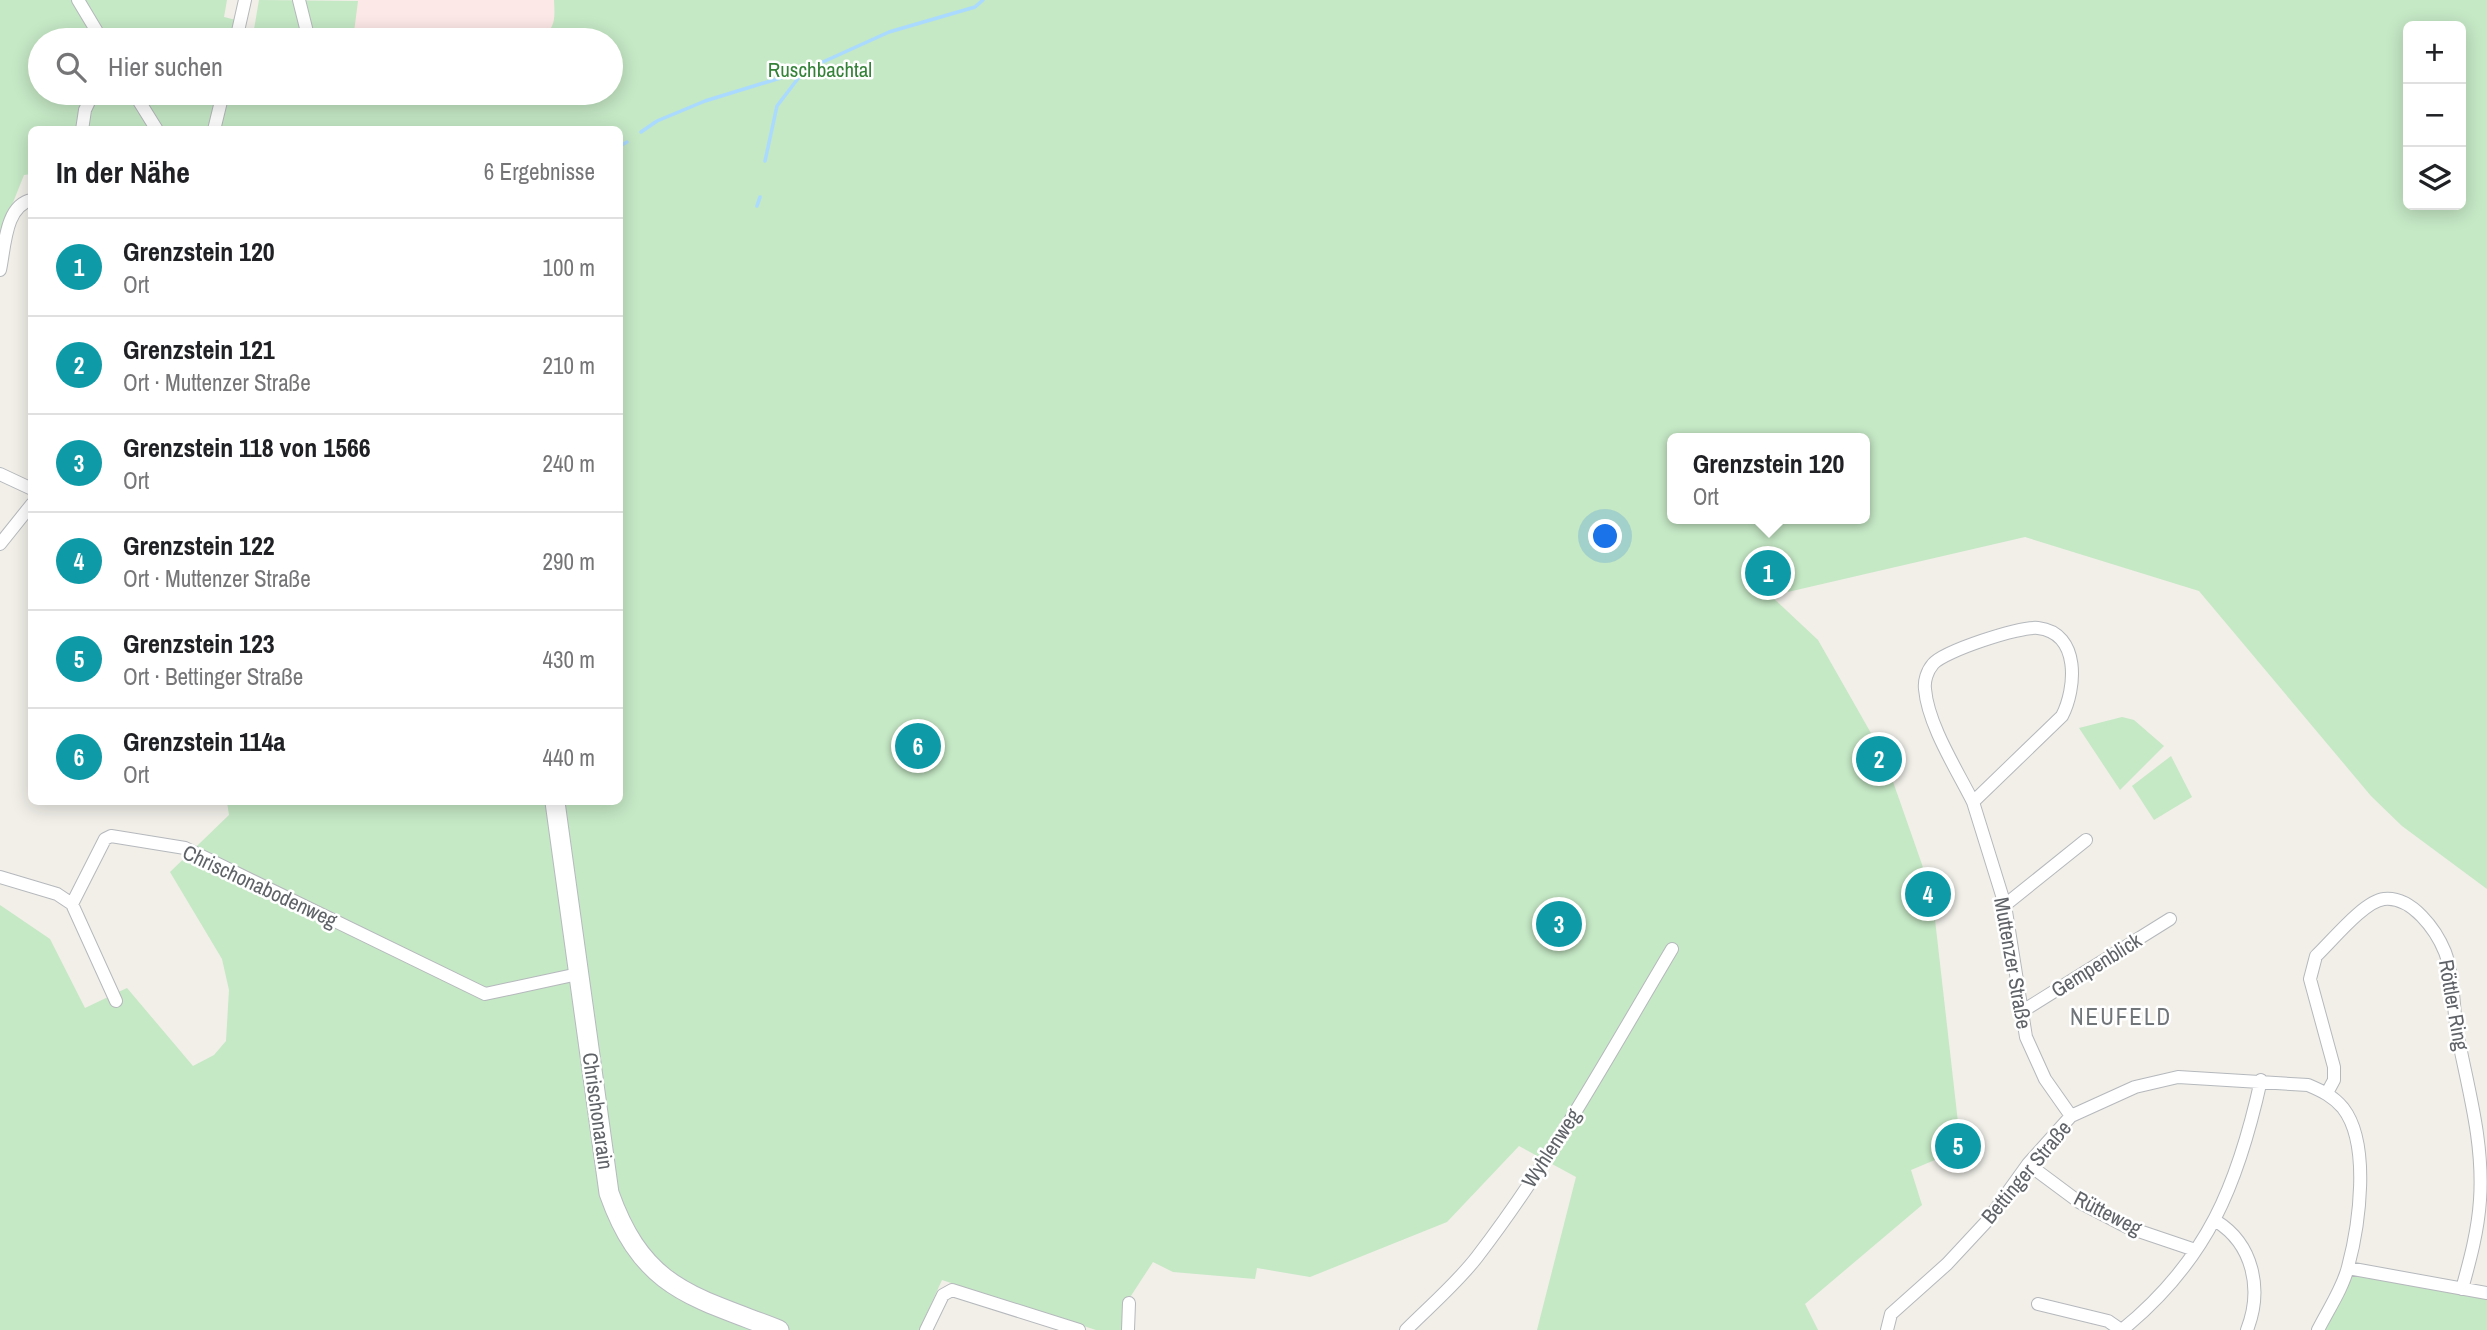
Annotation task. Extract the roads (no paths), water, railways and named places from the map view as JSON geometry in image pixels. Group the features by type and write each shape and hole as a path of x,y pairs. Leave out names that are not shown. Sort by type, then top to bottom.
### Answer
{"street":[{"path":"78,0 95,28"},
{"path":"239,28 245,0"},
{"path":"299,0 306,28"},
{"path":"83,126 87,105"},
{"path":"141,105 155,126"},
{"path":"215,126 220,105"},
{"path":"0,270 14,211 22,202 28,201"},
{"path":"0,474 28,487"},
{"path":"0,544 28,509"},
{"name":"Muttenzer Straße","path":"1973,802 2062,716 2069,703 2073,666 2066,647 2053,633 2039,628 2022,629 1942,657 1926,674 1925,690 1939,734 1973,802 2004,905 2021,1012 2033,1058 2071,1116"},
{"name":"Chrischonarain","path":"555,805 609,1193 622,1228 642,1260 669,1283 702,1300 779,1330"},
{"name":"Chrischonabodenweg","path":"72,904 105,839 111,836 185,848 485,993 578,974"},
{"path":"2004,905 2087,841"},
{"path":"0,877 57,894 72,904 116,1001"},
{"name":"Röttler Ring","path":"2327,1093 2334,1080 2334,1067 2310,979 2311,968 2316,956 2371,902 2386,898 2401,902 2419,914 2446,954 2458,1032 2478,1124 2480,1202 2476,1235 2462,1289"},
{"name":"Gempenblick","path":"2021,1012 2171,919"},
{"name":"Wyhlenweg","path":"1406,1330 1476,1259 1519,1198 1575,1111 1672,949"},
{"name":"Bettinger Straße","path":"1887,1330 1891,1314 1947,1264 1987,1221 2028,1164 2071,1116 2135,1087 2178,1077 2261,1080 2308,1085 2327,1093"},
{"path":"2038,1304 2108,1321 2121,1330 2152,1302 2216,1221 2246,1147 2261,1080"},
{"path":"2318,1330 2348,1268 2359,1198 2360,1157 2353,1128 2344,1109 2327,1093"},
{"name":"Rütteweg","path":"2028,1164 2079,1202 2127,1227 2195,1250"},
{"path":"2216,1221 2233,1232 2248,1256 2254,1296 2253,1313 2247,1330"},
{"path":"2348,1268 2487,1293"},
{"path":"926,1330 943,1295 952,1290 1079,1330"},
{"path":"1128,1330 1129,1303"}],"waterway":[{"path":"641,132 657,121 705,101 803,71 889,32 975,7 983,0"},
{"path":"765,161 777,106 803,72"},
{"path":"623,144 627,142"},
{"path":"757,206 760,197"}],"place":[{"name":"Grenzstein 120","path":"1768,573"},
{"name":"Grenzstein 114a","path":"918,746"},
{"name":"Grenzstein 121","path":"1879,759"},
{"name":"Grenzstein 122","path":"1928,894"},
{"name":"Grenzstein 118 von 1566","path":"1559,924"},
{"name":"Grenzstein 123","path":"1958,1146"}],"district":[{"name":"NEUFELD","path":"2121,1016"}],"park label":[{"name":"Ruschbachtal","path":"820,69"}]}
